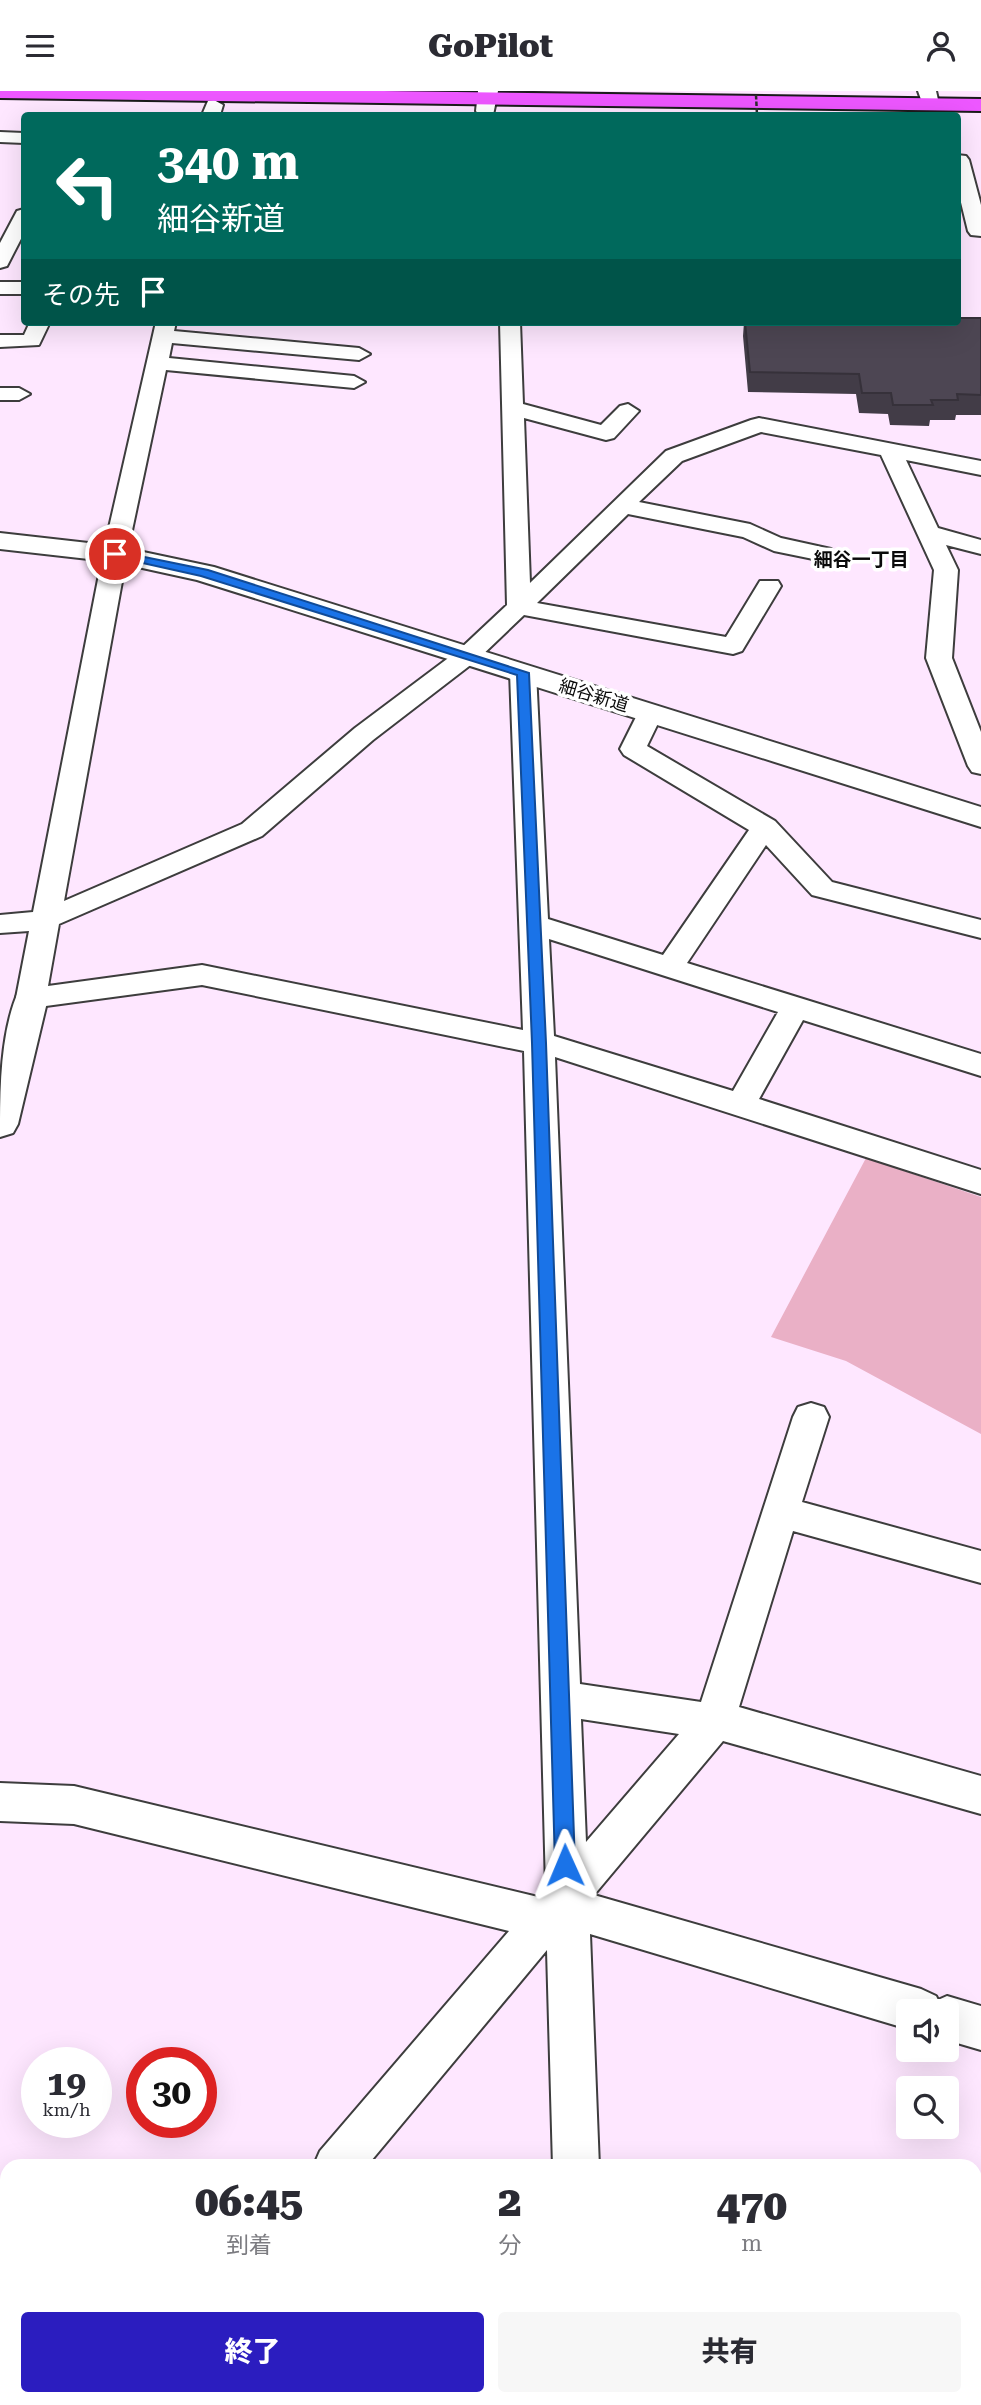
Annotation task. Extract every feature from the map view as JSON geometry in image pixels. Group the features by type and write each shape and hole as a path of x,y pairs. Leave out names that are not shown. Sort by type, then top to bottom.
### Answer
{"main road":[{"path":"0,92 216,102"},
{"path":"0,101 487,104 760,101 843,97 928,98 981,105"},
{"path":"0,107 66,102"},
{"path":"487,104 632,112"},
{"path":"961,123 981,123"}],"street":[{"path":"0,137 21,138"},
{"path":"961,160 981,160"},
{"path":"961,171 978,231"},
{"path":"0,216 21,216"},
{"path":"0,262 21,222"},
{"path":"0,288 21,288"},
{"path":"0,341 32,341 38,326"},
{"path":"510,326 519,607"},
{"path":"0,1122 31,997 115,554 164,329 359,354"},
{"path":"157,363 354,382"},
{"path":"512,408 606,433 628,411"},
{"path":"0,924 44,920 252,830 363,734 468,655 674,456 759,425 981,468"},
{"path":"890,450 946,570 939,658 981,766"},
{"path":"622,506 750,531 774,544 823,554"},
{"path":"929,533 981,547"},
{"name":"細谷新道","path":"0,541 115,554 204,573 981,817"},
{"path":"519,607 733,646 769,586"},
{"path":"523,673 562,1699 559,1906 575,2159"},
{"path":"650,713 633,749 765,827 822,889 981,929"},
{"path":"670,966 765,827"},
{"path":"532,924 981,1065"},
{"path":"31,997 202,975 539,1043 742,1102 981,1182"},
{"path":"742,1102 795,1008"},
{"path":"342,2159 714,1722 811,1417"},
{"path":"781,1512 981,1567"},
{"path":"562,1699 739,1725 981,1795"},
{"path":"0,1802 75,1805 559,1906 896,2004"},
{"path":"959,2022 981,2028"}],"shaded area":[{"path":"866,1158 981,1197 981,1434 846,1361 771,1337"}],"building":[{"path":"961,318 981,318 981,395 957,394 958,400 931,400 933,405 893,405 891,393 862,393 859,374 750,372 745,326 961,326"}],"district":[{"name":"細谷一丁目","path":"861,559"}],"route":[{"path":"115,554 159,562 247,585 523,673 539,1043 562,1699 565,1865"}]}
